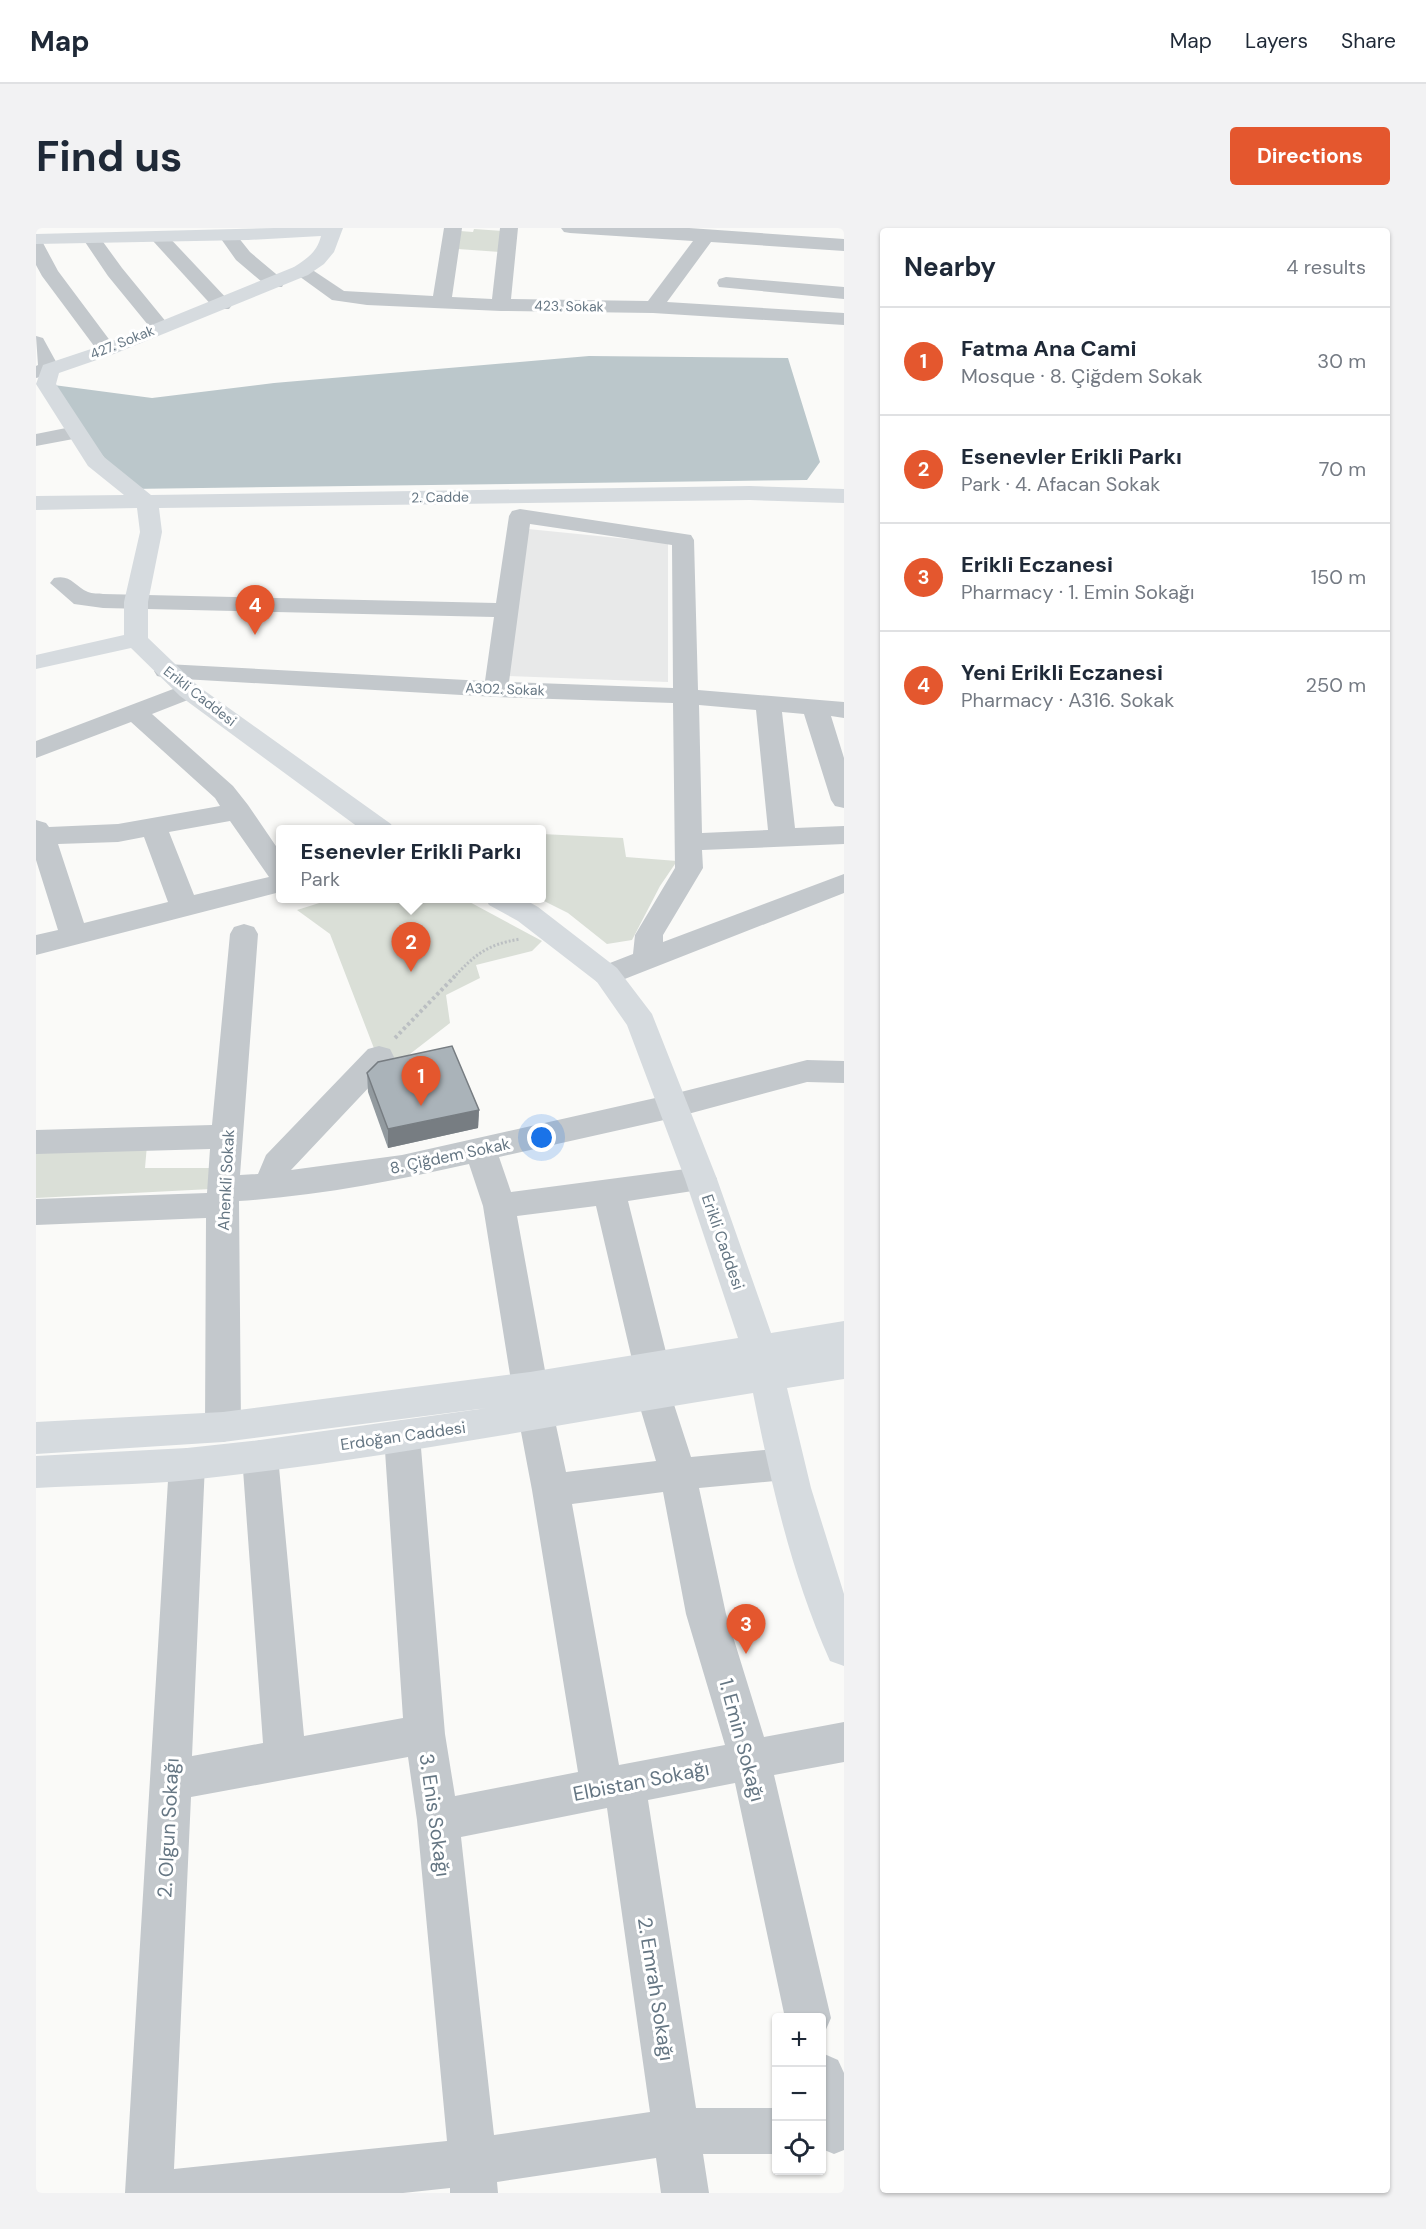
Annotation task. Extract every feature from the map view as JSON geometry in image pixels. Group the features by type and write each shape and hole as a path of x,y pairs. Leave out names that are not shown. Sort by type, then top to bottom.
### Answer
{"main road":[{"path":"36,239 228,236 247,232 333,229"},
{"name":"427. Sokak","path":"43,370 107,350 301,271 317,260 327,248 333,229"},
{"path":"36,662 136,640 136,602 151,532 138,496 96,461 46,384 43,370"},
{"name":"2. Cadde","path":"36,503 344,484 758,480 844,483"},
{"name":"2. Cadde","path":"36,490 138,496 750,493 809,493 844,496"},
{"name":"Erikli Caddesi","path":"136,640 189,692 374,825"},
{"name":"Erikli Caddesi","path":"508,903 528,914 608,975 641,1022 701,1179 763,1363 785,1464 817,1576 844,1648"},
{"path":"763,1363 844,1335"},
{"path":"763,1363 844,1364"},
{"name":"Erdoğan Caddesi","path":"36,1472 187,1464 402,1436 533,1402 763,1363"},
{"name":"Erdoğan Caddesi","path":"36,1438 223,1427 533,1402"}],"street":[{"path":"442,302 453,228"},
{"path":"501,305 509,228"},
{"path":"570,228 705,238 748,236 844,245"},
{"path":"671,228 705,238"},
{"path":"228,236 243,256 275,283"},
{"path":"707,310 742,262 748,236"},
{"path":"159,237 222,305"},
{"path":"653,307 705,238"},
{"path":"92,239 160,327"},
{"path":"36,247 49,272 107,350"},
{"name":"423. Sokak","path":"301,271 339,296 367,299 501,305 653,307 844,319"},
{"path":"726,283 844,293"},
{"path":"36,342 43,370"},
{"path":"36,440 76,432"},
{"path":"496,689 520,516 683,540 689,868 649,935 647,960"},
{"path":"62,583 82,599 506,610"},
{"name":"A302. Sokak","path":"166,671 496,689 686,696 844,710"},
{"path":"221,714 224,700 231,688 245,675"},
{"path":"36,750 189,692"},
{"path":"768,703 783,839"},
{"path":"815,707 844,800"},
{"path":"135,712 224,792 276,866"},
{"path":"74,935 39,833 80,836 154,828 238,811"},
{"path":"154,828 185,908"},
{"path":"689,842 844,835"},
{"path":"608,975 844,883"},
{"path":"36,945 276,884"},
{"name":"Ahenkli Sokak","path":"223,1427 223,1197 244,934"},
{"path":"270,1186 278,1164 378,1057"},
{"name":"8. Çiğdem Sokak","path":"36,1212 223,1197 270,1186 402,1167 673,1106 807,1071 844,1072"},
{"path":"36,1142 228,1136"},
{"name":"2. Emrah Sokağı","path":"481,1150 499,1206 533,1402 614,1787 677,2131 685,2193"},
{"path":"499,1206 701,1179"},
{"name":"1. Emin Sokağı","path":"609,1190 653,1381 678,1474 706,1614 750,1760 807,2013"},
{"name":"3. Enis Sokağı","path":"402,1436 425,1734 438,1820 474,2177"},
{"path":"260,1456 285,1759"},
{"name":"2. Olgun Sokağı","path":"149,2193 187,1464"},
{"path":"551,1490 678,1474 785,1464"},
{"path":"170,1780 425,1734"},
{"name":"Elbistan Sokağı","path":"438,1820 844,1742"},
{"path":"826,2096 833,2131"},
{"path":"173,2193 474,2177 677,2131 772,2131"}],"path":[{"path":"378,1057 477,953 503,942 554,934"}],"shaded area":[{"path":"474,229 503,231 500,252 458,249 460,231 473,232"},
{"path":"589,356 788,358 820,462 807,480 129,489 46,384 152,398 274,383"},
{"path":"528,529 668,543 668,682 506,676"},
{"path":"546,834 623,838 626,857 677,861 660,886 632,940 607,944 568,913 546,902"},
{"path":"319,903 471,903 542,941 532,951 476,965 480,978 446,995 450,1023 388,1071 375,1051 330,934 297,910"},
{"path":"147,1145 145,1168 212,1168 211,1189 36,1198 36,1148"}],"building":[{"path":"452,1046 479,1110 388,1129 367,1073 378,1062"}],"place":[{"name":"Yeni Erikli Eczanesi","path":"255,635"},
{"name":"Esenevler Erikli Parkı","path":"411,972"},
{"name":"Fatma Ana Cami","path":"421,1106"},
{"name":"Erikli Eczanesi","path":"746,1654"}]}
